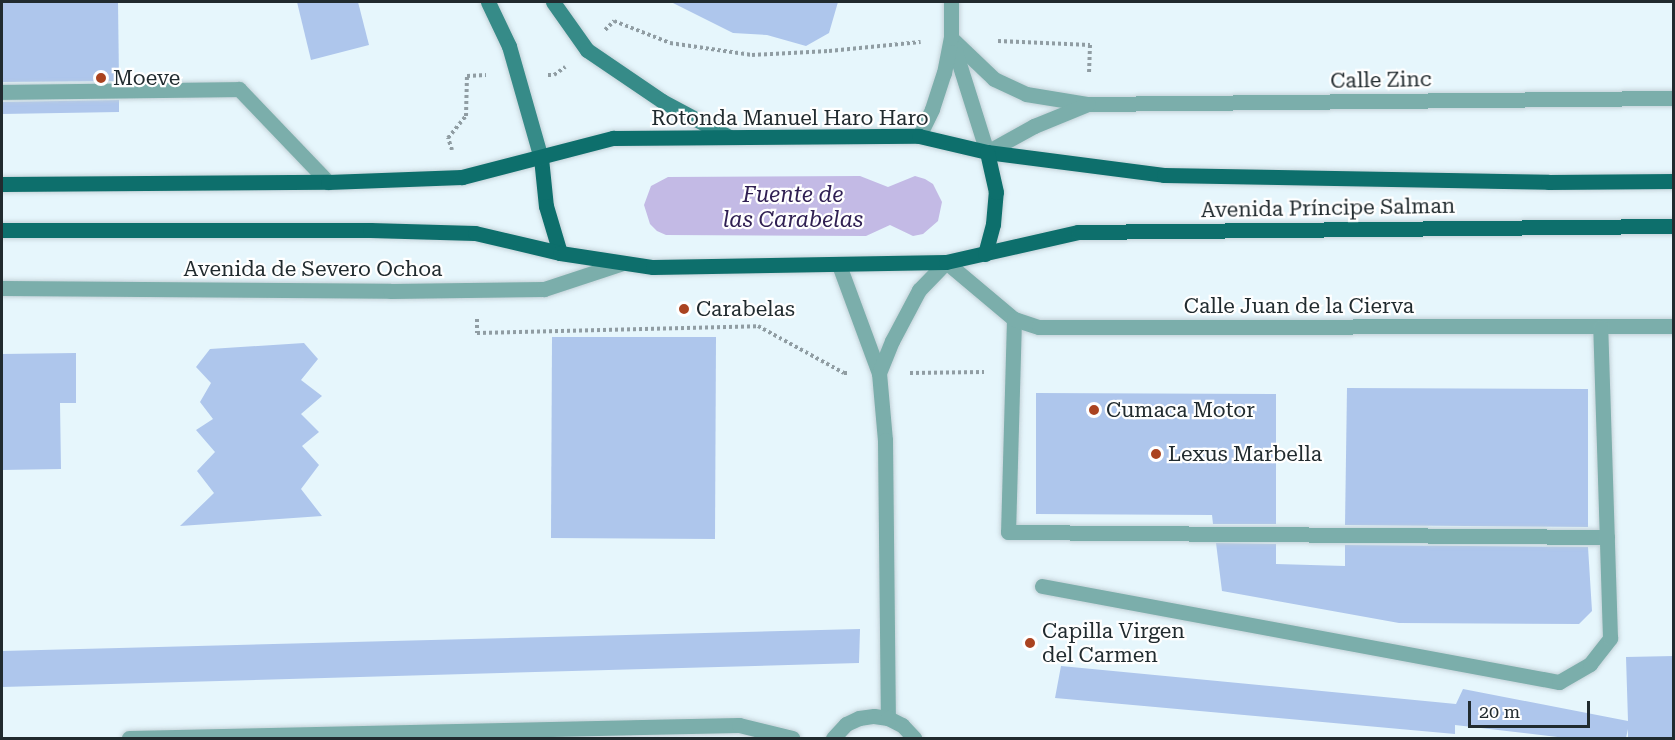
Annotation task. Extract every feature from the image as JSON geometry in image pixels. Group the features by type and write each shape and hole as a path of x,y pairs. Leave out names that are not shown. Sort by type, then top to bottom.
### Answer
{"main road":[{"path":"488,2 509,46 541,158 546,206 560,254 653,267 946,262 985,254 993,224 996,192 987,152"},
{"path":"553,2 587,50 662,101 729,137"},
{"name":"Rotonda Manuel Haro Haro","path":"541,158 613,138 919,136 987,152"},
{"name":"Avenida Príncipe Salman","path":"987,152 1164,175 1674,182"},
{"path":"2,184 328,182 462,177 541,158"},
{"name":"Avenida Príncipe Salman","path":"985,254 1078,232 1674,226"},
{"name":"Avenida de Severo Ochoa","path":"2,230 370,230 475,233 560,254"}],"street":[{"path":"919,136 932,109 951,38 951,2"},
{"path":"951,38 987,152"},
{"name":"Calle Zinc","path":"951,38 994,79 1026,94 1088,104 1674,98"},
{"path":"2,92 239,89 328,182"},
{"name":"Calle Zinc","path":"987,152 1034,126 1088,104"},
{"path":"879,373 892,341 919,290 946,262"},
{"name":"Calle Juan de la Cierva","path":"946,262 1014,319 1039,327 1674,326"},
{"name":"Avenida de Severo Ochoa","path":"2,288 544,289 620,264"},
{"path":"838,265 879,373 885,440 888,718"},
{"path":"1014,319 1008,532 1607,537"},
{"path":"1042,586 1559,682 1590,664 1610,638 1600,327"},
{"path":"833,738 846,724 859,718 874,716 888,718 902,725 914,738"},
{"path":"129,738 739,725 792,738"}],"path":[{"path":"462,177 448,138 466,116 467,76 516,73 554,75 587,50 614,21 670,43 752,55 829,51 951,38 1090,45 1088,104"},
{"path":"476,290 477,333 758,326 844,373 1012,371"}],"water":[{"name":"Fuente de las Carabelas","path":"860,176 888,187 915,176 925,179 933,184 942,202 938,221 923,234 913,236 890,225 866,236 666,235 657,231 650,224 644,205 651,186 668,177"}],"building":[{"path":"2,2 118,2 119,81 2,82"},
{"path":"297,2 358,2 369,45 311,60"},
{"path":"671,2 838,2 829,33 806,46 767,35 733,33"},
{"path":"119,100 119,112 2,114 2,102"},
{"path":"552,337 716,337 715,539 551,538"},
{"path":"304,343 318,359 301,380 322,396 301,414 319,432 302,446 319,465 301,489 322,516 180,526 214,493 197,471 215,452 196,430 213,419 200,402 211,383 196,367 210,349"},
{"path":"76,353 76,403 60,403 61,469 2,470 2,354"},
{"path":"1347,388 1588,389 1588,527 1345,525"},
{"name":"Lexus Marbella","path":"1036,393 1276,394 1276,524 1213,524 1212,515 1036,514"},
{"path":"1216,543 1276,544 1276,564 1345,566 1345,545 1588,547 1592,611 1579,624 1399,623 1222,591"},
{"path":"860,629 859,663 2,687 2,651"},
{"path":"1674,656 1674,738 1628,738 1628,729 1626,738 1566,738 1455,725 1455,734 1055,698 1061,666 1456,704 1463,689 1628,721 1626,657"}],"place":[{"name":"Moeve","path":"101,78"},
{"name":"Carabelas","path":"684,309"},
{"name":"Cumaca Motor","path":"1094,410"},
{"name":"Lexus Marbella","path":"1156,454"},
{"name":"Capilla Virgen del Carmen","path":"1030,643"}]}
